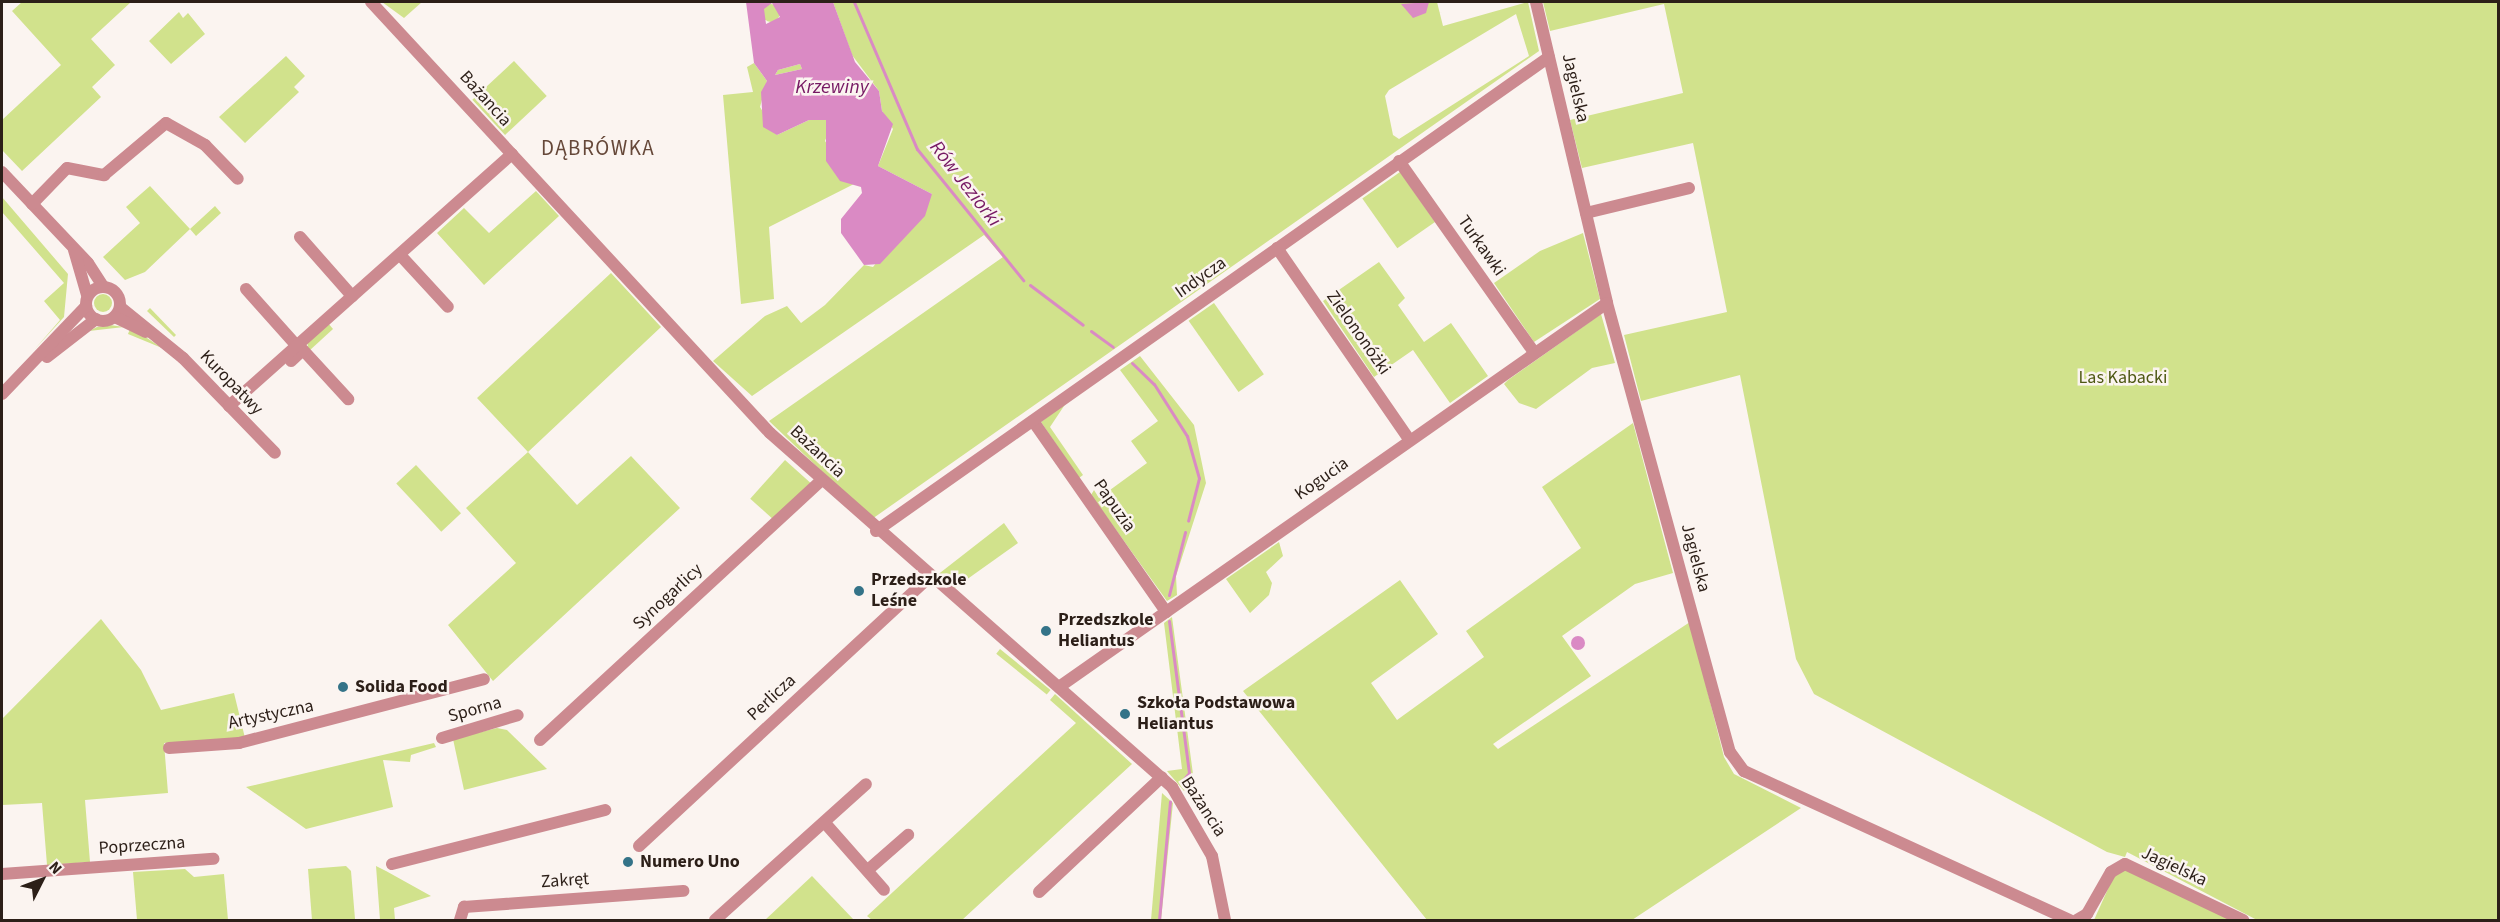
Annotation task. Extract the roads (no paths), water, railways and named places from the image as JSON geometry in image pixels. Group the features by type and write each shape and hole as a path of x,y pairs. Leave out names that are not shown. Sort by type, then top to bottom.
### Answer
{"street":[{"name":"Bażancia","path":"371,2 758,421 876,531 1162,777 1201,831 1225,921"},
{"name":"Jagielska","path":"1536,2 1607,303 1737,764 2070,921"},
{"name":"Indycza","path":"876,531 1549,57"},
{"path":"32,204 67,168 104,175 166,123 205,146 238,179"},
{"path":"232,409 296,345 401,256 512,154"},
{"name":"Turkawki","path":"1399,161 1533,351"},
{"path":"2,172 74,249 103,286 116,292 117,312 96,319 36,363 2,394"},
{"path":"1586,213 1689,188"},
{"path":"300,237 352,296"},
{"name":"Zielononóżki","path":"1277,248 1409,439"},
{"path":"74,249 87,301 96,319"},
{"path":"401,256 448,307"},
{"path":"36,363 87,301 103,286"},
{"path":"246,289 296,345"},
{"name":"Kogucia","path":"1059,687 1533,351 1607,303"},
{"name":"Kuropatwy","path":"117,312 160,338 275,453"},
{"path":"232,409 303,350 348,399"},
{"name":"Papuzia","path":"1032,421 1166,612"},
{"name":"Synogarlicy","path":"540,740 821,481"},
{"name":"Perlicza","path":"639,846 929,577"},
{"name":"Artystyczna","path":"169,748 239,743 484,679"},
{"name":"Sporna","path":"442,738 518,716"},
{"path":"1039,892 1162,777"},
{"path":"715,921 825,824 866,784"},
{"path":"392,864 605,810"},
{"path":"825,824 869,869 884,890"},
{"path":"869,869 908,835"},
{"name":"Poprzeczna","path":"2,874 213,859"},
{"name":"Jagielska","path":"2077,921 2087,914 2111,872 2125,864 2243,921"},
{"name":"Zakręt","path":"460,921 464,907 683,891"}],"water":[{"name":"Krzewiny","path":"746,2 833,2 855,62 879,91 882,111 893,124 878,166 932,194 925,216 880,264 864,265 841,233 841,219 862,193 861,187 840,181 826,161 826,120 809,120 777,135 763,127 761,92 767,81 754,63","holes":["772,3 780,17 766,24 764,9","800,64 802,69 775,75 778,70"]},
{"path":"1429,2 1426,13 1413,18 1401,4"},
{"path":"1578,636 1583,638 1585,643 1583,648 1578,650 1573,648 1571,643 1573,638"}],"waterway":[{"name":"Rów Jeziorki","path":"854,2 917,149 1023,280"},
{"name":"Rów Jeziorki","path":"1030,285 1083,325"},
{"name":"Rów Jeziorki","path":"1091,331 1113,347"},
{"name":"Rów Jeziorki","path":"1132,363 1154,384 1187,436 1199,478 1188,521"},
{"name":"Rów Jeziorki","path":"1169,595 1185,532"},
{"name":"Rów Jeziorki","path":"1169,621 1189,773 1183,780"},
{"name":"Rów Jeziorki","path":"1159,920 1170,802"}],"place":[{"name":"Przedszkole Leśne","path":"859,591"},
{"name":"Przedszkole Heliantus","path":"1046,631"},
{"name":"Solida Food","path":"343,687"},
{"name":"Szkoła Podstawowa Heliantus","path":"1125,714"},
{"name":"Numero Uno","path":"628,862"}],"district":[{"name":"DĄBRÓWKA","path":"598,148"}],"park label":[{"name":"Las Kabacki","path":"2123,378"}]}
